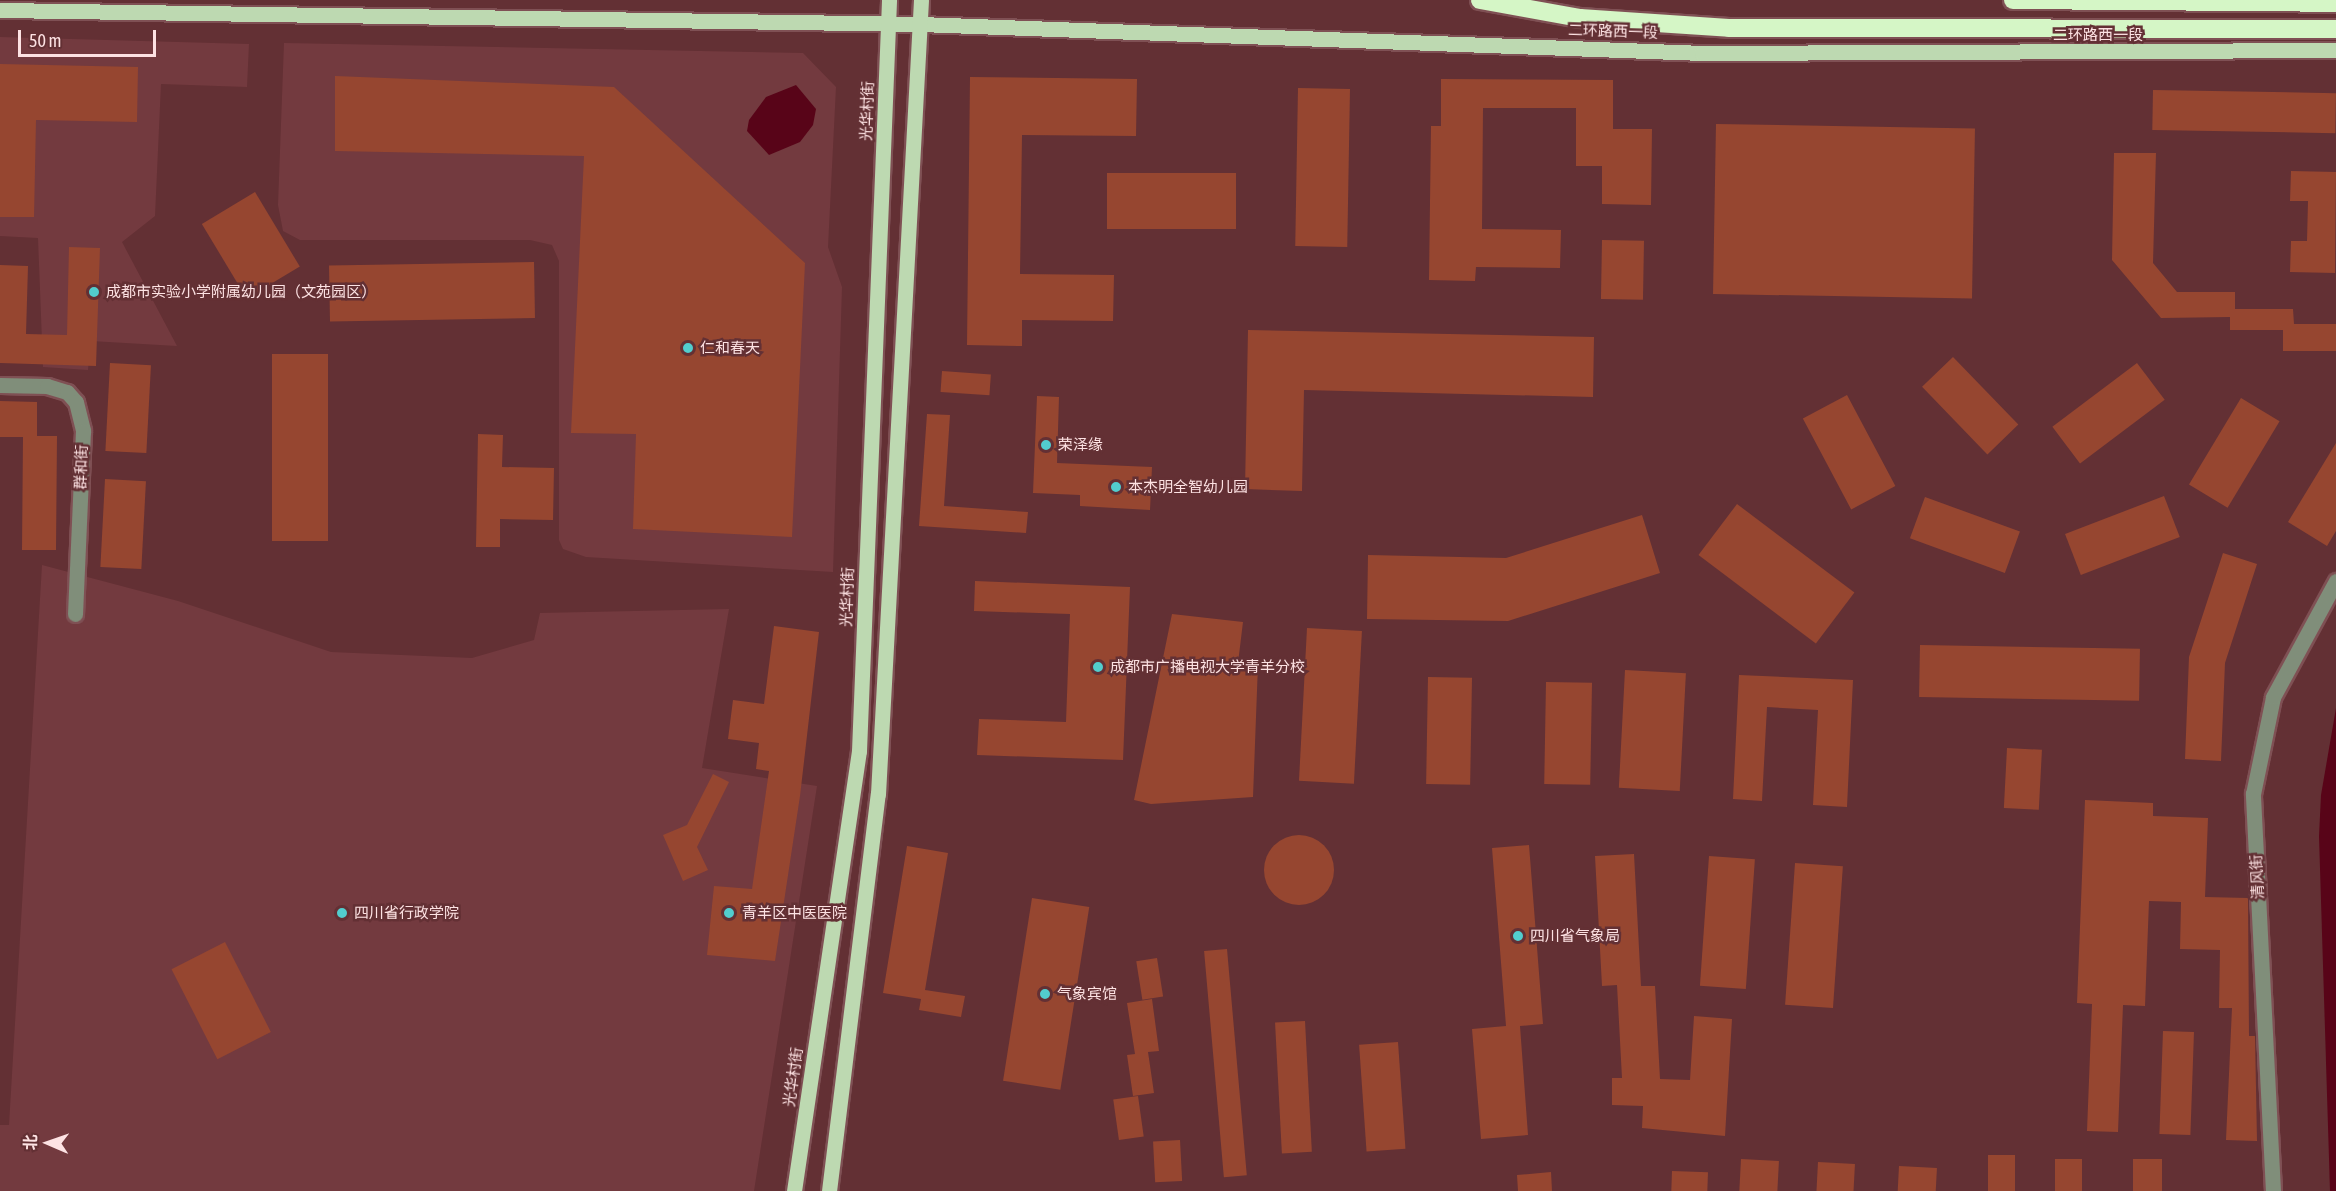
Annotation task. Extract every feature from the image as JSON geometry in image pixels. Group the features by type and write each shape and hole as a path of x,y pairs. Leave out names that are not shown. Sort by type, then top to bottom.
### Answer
{"highway":[{"path":"1480,0 1580,18 1729,28 2336,29"},
{"path":"2013,0 2336,3"}],"main road":[{"name":"光华村街","path":"794,1191 859,751 889,0"},
{"path":"829,1191 878,794 921,0"},
{"name":"二环路西一段","path":"0,10 889,23 1702,53 2336,50"}],"street":[{"name":"群和街","path":"0,385 47,386 67,392 76,402 83,431 75,614"},
{"name":"清风街","path":"2273,1191 2253,794 2273,697 2336,581"}],"shaded area":[{"path":"0,37 249,44 247,87 161,84 155,216 122,242 177,346 91,341 88,370 43,367 38,238 0,236"},
{"path":"284,43 803,53 836,87 828,247 842,287 833,572 586,557 563,549 559,540 559,261 552,245 530,240 300,240 283,231 278,205"},
{"path":"796,85 816,109 813,125 800,142 769,155 747,131 749,120 766,97"},
{"name":"四川省行政学院","path":"42,565 178,601 331,652 472,658 534,640 540,613 729,609 702,768 817,786 754,1191 0,1191 0,1125 9,1125"},
{"path":"2336,708 2336,1191 2330,1191 2319,836 2321,795"}],"building":[{"path":"0,64 138,67 137,122 36,120 34,217 0,217"},
{"name":"仁和春天","path":"335,76 614,87 805,263 792,537 633,529 636,434 571,433 584,156 335,151"},
{"path":"970,77 1137,79 1136,136 1022,135 1020,274 1114,275 1113,321 1022,320 1022,346 967,345"},
{"path":"1441,79 1613,80 1613,129 1652,129 1651,205 1602,204 1602,166 1576,166 1576,108 1483,108 1482,229 1561,230 1560,268 1476,267 1475,281 1429,280 1431,126 1441,126"},
{"path":"1298,88 1350,89 1347,247 1295,246"},
{"path":"2153,90 2336,93 2335,133 2152,130"},
{"path":"1716,124 1975,129 1972,298 1713,294"},
{"path":"2114,153 2156,153 2153,263 2177,292 2235,292 2235,309 2293,309 2294,324 2336,324 2336,351 2283,351 2283,330 2230,330 2230,317 2161,318 2112,260"},
{"path":"2291,171 2336,172 2335,273 2290,272 2291,241 2307,241 2308,201 2290,201"},
{"path":"1107,173 1236,173 1236,229 1107,229"},
{"path":"255,192 300,267 247,299 202,224"},
{"path":"1602,240 1644,241 1643,300 1601,299"},
{"path":"69,247 100,248 96,366 0,363 0,265 28,266 26,334 67,335"},
{"path":"534,262 535,318 330,322 329,266"},
{"path":"1248,330 1594,337 1593,397 1304,390 1302,491 1245,489"},
{"path":"272,354 328,354 328,541 272,541"},
{"path":"1953,357 2018,425 1987,454 1922,387"},
{"path":"110,363 151,365 146,453 105,451"},
{"path":"2137,363 2165,400 2080,464 2052,427"},
{"path":"942,371 991,374 989,395 941,392"},
{"path":"1847,395 1895,486 1851,509 1803,418"},
{"path":"1037,396 1059,397 1057,463 1152,467 1150,510 1080,506 1080,495 1033,493"},
{"path":"2241,398 2280,421 2228,508 2189,485"},
{"path":"0,401 37,402 37,436 57,436 56,550 22,550 23,437 0,437"},
{"path":"927,414 950,415 944,506 1028,512 1026,533 919,526"},
{"path":"478,434 503,435 502,467 554,468 553,520 500,519 500,547 476,547"},
{"path":"2336,443 2336,531 2327,546 2288,522"},
{"path":"105,479 146,481 141,569 100,567"},
{"path":"2164,496 2180,537 2081,575 2065,534"},
{"path":"1925,497 2020,532 2005,573 1910,538"},
{"path":"1737,504 1854,592 1816,644 1698,555"},
{"path":"1642,515 1660,573 1508,621 1367,619 1368,555 1506,558"},
{"path":"2223,553 2257,564 2225,663 2221,761 2185,759 2189,657"},
{"name":"成都市广播电视大学青羊分校","path":"975,581 1130,587 1123,760 977,755 979,719 1066,722 1070,614 974,611"},
{"path":"1172,614 1243,622 1238,663 1258,664 1253,797 1151,804 1134,800"},
{"path":"774,626 819,632 800,796 775,961 707,955 714,886 752,889 769,771 756,769 759,743 728,739 733,700 764,704"},
{"path":"1307,628 1362,631 1354,784 1299,781"},
{"path":"1920,645 2140,649 2139,701 1919,697"},
{"path":"1625,670 1686,673 1680,791 1619,788"},
{"path":"1739,675 1853,680 1847,807 1813,805 1818,710 1767,707 1762,801 1733,799"},
{"path":"1428,677 1472,678 1470,785 1426,784"},
{"path":"1546,682 1592,683 1590,785 1544,784"},
{"path":"2007,748 2042,750 2039,810 2004,808"},
{"path":"713,774 729,782 697,847 708,870 683,881 663,835 687,825"},
{"path":"2085,800 2153,803 2153,816 2208,818 2205,897 2248,898 2249,1036 2255,1036 2257,1141 2226,1140 2232,1008 2219,1008 2220,950 2180,949 2181,902 2149,901 2145,1006 2123,1005 2118,1132 2087,1131 2092,1004 2077,1003"},
{"path":"1306,835 1319,841 1328,850 1332,856 1334,870 1332,884 1324,895 1313,903 1292,905 1274,895 1266,884 1264,863 1274,845 1285,837"},
{"name":"四川省气象局","path":"1529,845 1543,1024 1520,1026 1528,1135 1481,1139 1472,1029 1506,1026 1492,848"},
{"path":"907,846 948,853 925,990 965,996 961,1017 919,1010 921,999 883,993"},
{"path":"1634,854 1641,986 1655,986 1660,1079 1690,1080 1694,1016 1732,1019 1725,1136 1642,1128 1643,1106 1612,1105 1612,1078 1622,1078 1617,985 1602,986 1595,856"},
{"path":"1709,856 1755,859 1746,989 1700,986"},
{"path":"1795,863 1843,866 1833,1008 1785,1005"},
{"name":"气象宾馆","path":"1032,898 1089,907 1060,1090 1003,1081"},
{"path":"225,942 271,1032 217,1059 172,969"},
{"path":"1227,949 1247,1175 1224,1177 1204,951"},
{"path":"1157,958 1163,997 1142,1000 1136,961"},
{"path":"1152,999 1159,1051 1148,1052 1154,1093 1133,1096 1127,1055 1135,1054 1127,1003"},
{"path":"1305,1021 1312,1152 1282,1153 1275,1023"},
{"path":"2163,1031 2194,1032 2190,1135 2159,1134"},
{"path":"1398,1042 1405,1149 1367,1151 1359,1045"},
{"path":"1138,1096 1144,1137 1119,1140 1113,1099"},
{"path":"1180,1140 1182,1181 1155,1182 1153,1141"},
{"path":"1988,1155 2015,1155 2015,1191 1988,1191"},
{"path":"1741,1159 1779,1161 1777,1191 1739,1191"},
{"path":"2055,1159 2082,1159 2082,1191 2055,1191"},
{"path":"2133,1159 2162,1159 2162,1191 2133,1191"},
{"path":"1818,1162 1855,1164 1854,1191 1816,1191"},
{"path":"1899,1166 1937,1168 1936,1191 1898,1191"},
{"path":"1672,1171 1708,1172 1707,1191 1671,1191"},
{"path":"1551,1172 1552,1191 1518,1191 1517,1175"}],"place":[{"name":"成都市实验小学附属幼儿园（文苑园区）","path":"94,292"},
{"name":"仁和春天","path":"688,348"},
{"name":"荣泽缘","path":"1046,445"},
{"name":"本杰明全智幼儿园","path":"1116,487"},
{"name":"成都市广播电视大学青羊分校","path":"1098,667"},
{"name":"四川省行政学院","path":"342,913"},
{"name":"青羊区中医医院","path":"729,913"},
{"name":"四川省气象局","path":"1518,936"},
{"name":"气象宾馆","path":"1045,994"}]}
